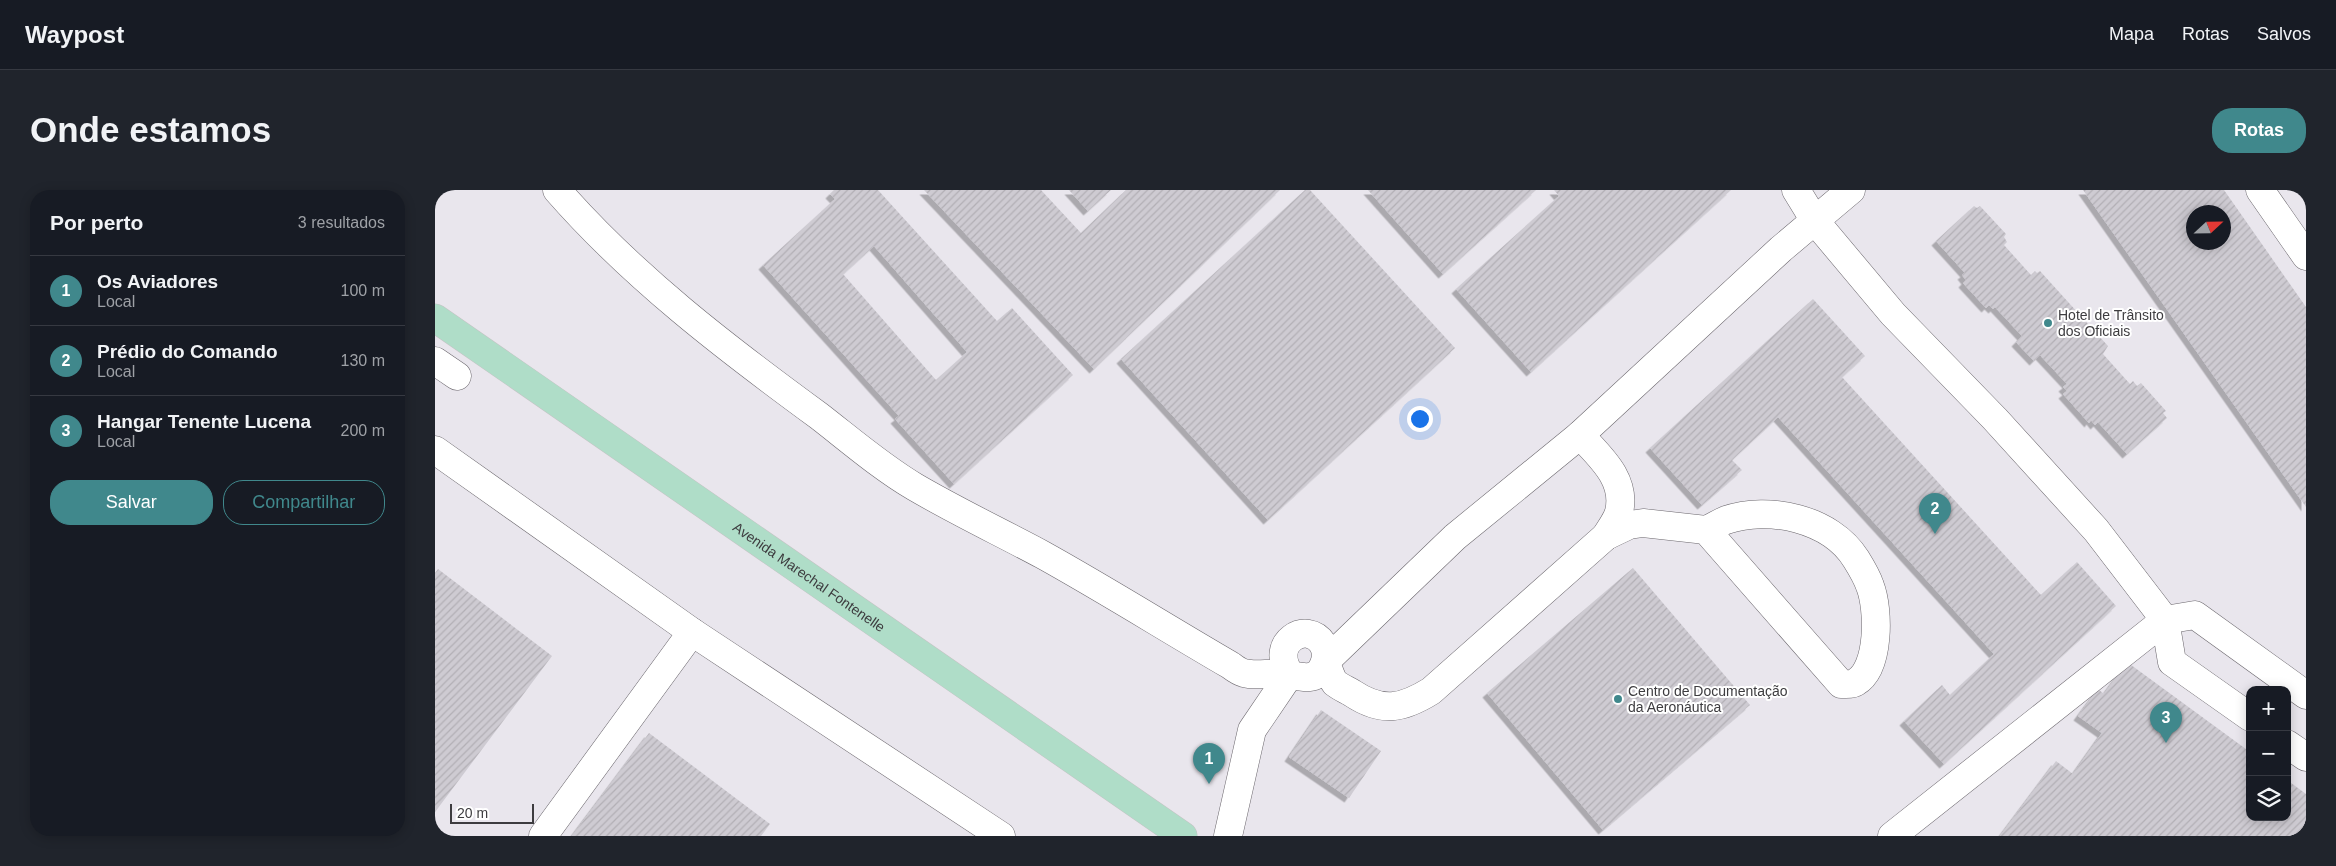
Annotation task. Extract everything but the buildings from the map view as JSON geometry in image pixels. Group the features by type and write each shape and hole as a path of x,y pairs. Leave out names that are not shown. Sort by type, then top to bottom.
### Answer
{"main road":[{"name":"Avenida Marechal Fontenelle","path":"435,318 1183,836"}],"street":[{"path":"557,190 585,222 733,353 913,486 1045,557 1224,662 1244,673 1290,674 1298,678 1307,678 1322,670 1326,652 1322,642 1314,636 1304,634 1295,635 1287,642 1247,661 1224,662"},
{"path":"1796,190 1815,221 1893,314 1995,419 2096,530 2165,620 2172,662 2246,714"},
{"path":"1325,662 1455,537 1580,435 1851,190"},
{"path":"2259,190 2306,256"},
{"path":"435,361 457,376"},
{"path":"1580,435 1665,525"},
{"path":"435,450 692,632 1001,836"},
{"path":"1605,536 1619,512 1620,493 1614,473"},
{"path":"1325,662 1334,682 1361,699 1382,707 1398,706 1416,700 1431,691 1605,536 1629,525 1643,522 1706,530 1727,520 1756,514 1783,516 1814,524 1838,539 1856,558 1871,587 1876,621 1873,654 1866,674 1855,683 1841,684 1706,530"},
{"path":"1897,835 2165,620 2195,615 2306,695"},
{"path":"543,836 692,632"},
{"path":"1287,642 1281,652 1283,664 1290,674"},
{"path":"1228,836 1252,730 1290,674"},
{"path":"2291,747 2306,757"}],"place":[{"name":"Hotel de Trânsito dos Oficiais","path":"2048,323"},
{"name":"Prédio do Comando","path":"1935,534"},
{"name":"Centro de Documentação da Aeronáutica","path":"1618,699"},
{"name":"Hangar Tenente Lucena","path":"2166,743"},
{"name":"Os Aviadores","path":"1209,784"}]}
